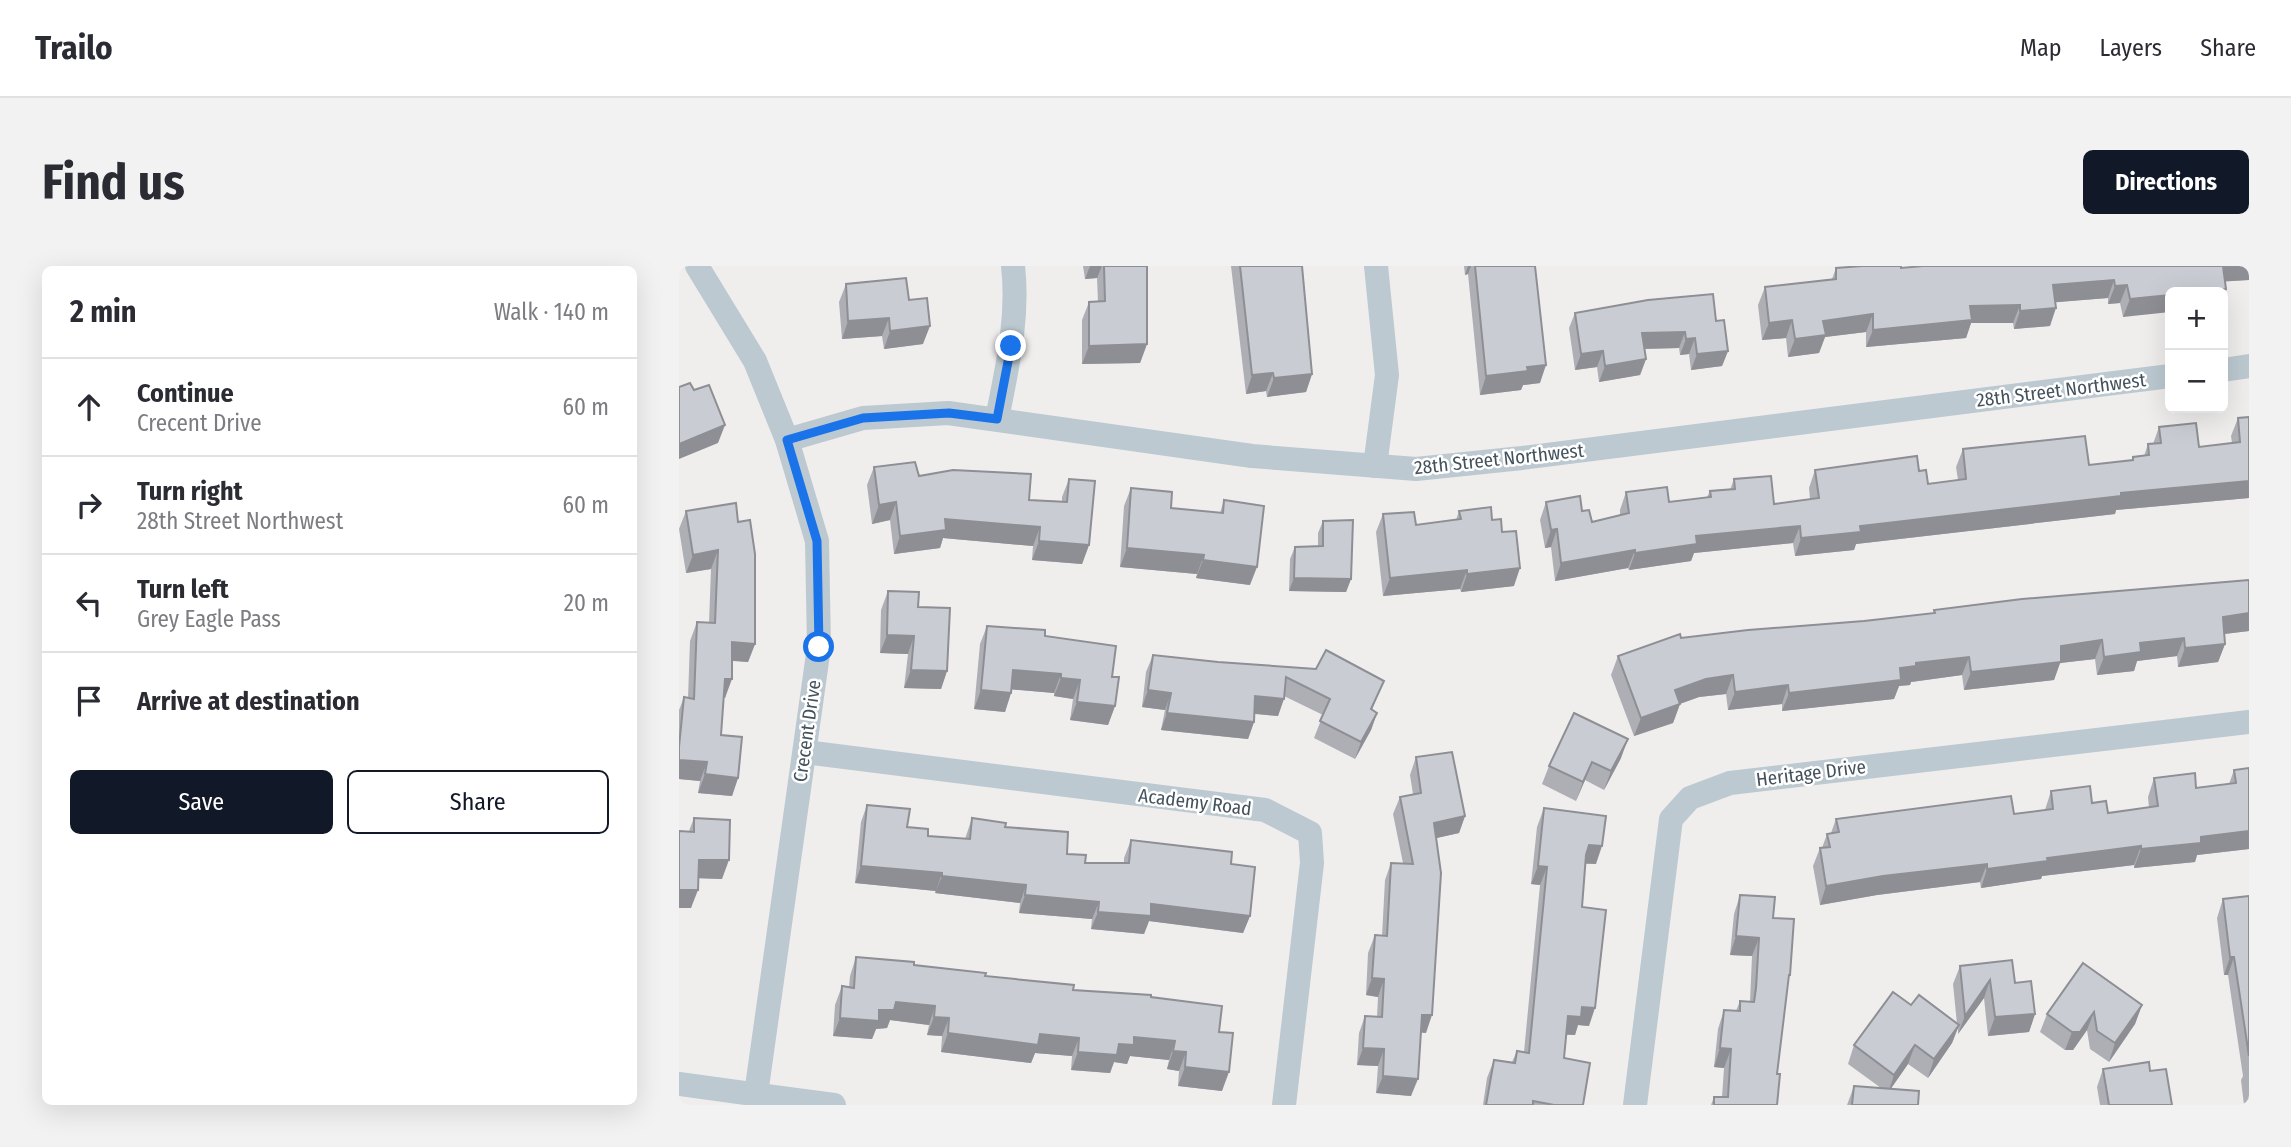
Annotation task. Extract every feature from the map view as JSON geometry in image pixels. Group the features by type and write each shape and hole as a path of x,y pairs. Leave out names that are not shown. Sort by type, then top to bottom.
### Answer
{"street":[{"name":"Crecent Drive","path":"697,266 755,361 787,440 817,541 819,647 756,1094"},
{"path":"997,419 1013,334 1016,296 1013,266"},
{"path":"1375,266 1387,375 1375,466"},
{"path":"2228,369 2249,366"},
{"name":"28th Street Northwest","path":"787,440 863,418 949,413 1252,456 1416,469 2165,377"},
{"name":"Heritage Drive","path":"1635,1105 1671,819 1690,798 1730,783 2249,722"},
{"name":"Academy Road","path":"805,752 1265,810 1310,833 1312,863 1284,1105"},
{"path":"679,1084 834,1105"}],"building":[{"path":"1104,266 1147,266 1147,344 1089,346 1089,302 1105,301"},
{"path":"1240,266 1302,266 1312,374 1274,378 1273,373 1252,375"},
{"path":"1475,266 1535,266 1546,365 1527,367 1528,371 1486,376"},
{"path":"2223,266 2226,287 2165,287 2165,296 2130,299 2127,285 2115,286 2114,280 2053,285 2056,308 2020,311 2020,305 1970,306 1972,320 1873,330 1873,314 1823,321 1826,335 1795,339 1792,320 1769,323 1765,287 1836,279 1836,268"},
{"path":"906,278 909,300 927,298 930,326 890,331 889,318 848,321 846,284"},
{"path":"1713,294 1716,321 1724,320 1728,351 1697,354 1695,338 1686,339 1685,332 1642,333 1646,359 1605,366 1603,351 1581,354 1575,313 1648,300"},
{"path":"690,383 694,390 709,385 725,425 679,444 679,387"},
{"path":"2249,417 2249,481 2121,493 2121,496 1860,526 1861,532 1801,538 1800,526 1696,536 1697,544 1635,553 1635,550 1561,563 1557,529 1551,530 1546,502 1580,496 1582,511 1589,510 1592,522 1629,513 1626,492 1667,487 1669,502 1711,497 1710,491 1735,489 1734,479 1771,476 1774,504 1819,498 1815,470 1917,456 1919,471 1926,470 1928,484 1966,479 1963,449 2085,436 2089,465 2133,460 2133,457 2149,455 2148,444 2161,443 2159,427 2196,423 2199,447 2240,442 2238,418"},
{"path":"915,462 919,476 953,470 1031,474 1029,500 1067,502 1069,479 1095,481 1089,545 1039,541 1040,527 945,519 946,530 900,536 896,502 879,505 874,467"},
{"path":"1131,488 1172,492 1171,508 1223,513 1224,500 1264,506 1257,567 1203,560 1204,555 1127,548"},
{"path":"736,503 738,522 750,520 755,554 755,644 732,642 732,679 725,679 721,735 742,737 738,778 705,774 707,762 679,760 684,697 694,699 697,622 715,623 718,550 693,555 686,511"},
{"path":"1491,507 1492,520 1501,519 1502,532 1516,531 1520,568 1390,578 1383,514 1414,512 1416,525 1461,519 1459,511"},
{"path":"1353,520 1351,579 1294,578 1295,547 1323,546 1323,521"},
{"path":"2249,580 2249,613 2223,617 2225,644 2185,648 2184,638 2140,643 2141,652 2104,657 2102,640 2061,646 2061,662 1971,672 1969,657 1916,663 1916,666 1900,668 1901,680 1789,693 1788,685 1735,692 1733,675 1706,679 1675,690 1680,704 1641,718 1618,656 1680,634 1681,638 1864,621 2022,599"},
{"path":"888,591 919,592 918,607 950,608 947,671 911,670 914,636 887,635"},
{"path":"987,626 1045,630 1045,636 1116,646 1112,677 1119,677 1115,706 1077,702 1080,680 1061,678 1061,674 1013,670 1011,693 981,690"},
{"path":"1326,650 1384,681 1371,709 1377,713 1361,742 1320,721 1330,699 1286,677 1284,699 1255,696 1254,722 1167,713 1171,693 1148,690 1153,655 1316,669"},
{"path":"1574,713 1628,739 1611,771 1592,762 1583,782 1549,766"},
{"path":"1452,752 1465,816 1434,823 1441,873 1432,1015 1422,1015 1418,1079 1383,1076 1384,1049 1363,1048 1365,1016 1382,1017 1384,979 1372,978 1375,935 1387,936 1391,863 1413,864 1400,797 1421,793 1416,757"},
{"path":"2249,768 2249,831 2201,837 2201,843 2141,849 2141,846 1987,869 1987,864 1883,876 1826,886 1820,848 1830,847 1827,834 1839,832 1836,819 2011,796 2014,814 2053,809 2051,791 2090,786 2092,803 2106,801 2108,813 2158,806 2154,778 2195,773 2196,788 2236,783 2234,770"},
{"path":"867,805 910,809 907,827 928,829 928,836 970,839 972,818 1006,823 1005,827 1068,832 1067,854 1086,855 1085,863 1129,863 1131,840 1232,852 1231,864 1255,867 1250,916 1151,904 1151,916 1098,912 1099,902 1025,895 1026,885 942,876 942,873 861,866"},
{"path":"1544,808 1606,816 1602,846 1589,845 1586,855 1582,907 1606,910 1595,1008 1582,1007 1581,1017 1568,1016 1564,1058 1590,1063 1583,1105 1554,1105 1533,1101 1533,1105 1486,1105 1494,1060 1515,1063 1517,1051 1529,1053 1547,867 1538,866"},
{"path":"694,818 730,820 729,860 699,860 698,890 679,890 679,831 694,832"},
{"path":"1740,895 1775,897 1773,918 1794,919 1790,975 1777,1074 1780,1074 1777,1105 1714,1105 1714,1097 1728,1097 1731,1049 1720,1048 1724,1010 1740,1011 1740,1001 1754,1002 1756,988 1759,938 1736,936"},
{"path":"2249,896 2249,1056 2234,957 2230,957 2223,899"},
{"path":"856,957 914,962 914,965 986,973 985,976 1074,985 1073,990 1151,995 1222,1006 1219,1032 1233,1033 1229,1072 1185,1067 1186,1052 1173,1051 1175,1041 1134,1037 1134,1045 1119,1044 1117,1055 1078,1052 1079,1038 1040,1034 1038,1045 948,1033 949,1018 934,1017 935,1006 896,1002 894,1010 879,1010 879,1021 840,1018 842,986 854,988"},
{"path":"2012,960 2015,983 2031,981 2035,1014 1995,1017 1990,980 1965,1016 1960,966"},
{"path":"2083,963 2142,1005 2115,1043 2097,1031 2094,1012 2080,1032 2072,1032 2047,1014"},
{"path":"1893,992 1911,1005 1919,995 1959,1025 1934,1059 1915,1045 1894,1075 1854,1045"},
{"path":"2149,1062 2150,1071 2166,1069 2172,1105 2109,1105 2103,1069"},
{"path":"1854,1086 1919,1091 1918,1105 1852,1105"}],"route":[{"path":"819,647 817,541 787,440 863,418 949,413 997,419 1011,346"}]}
